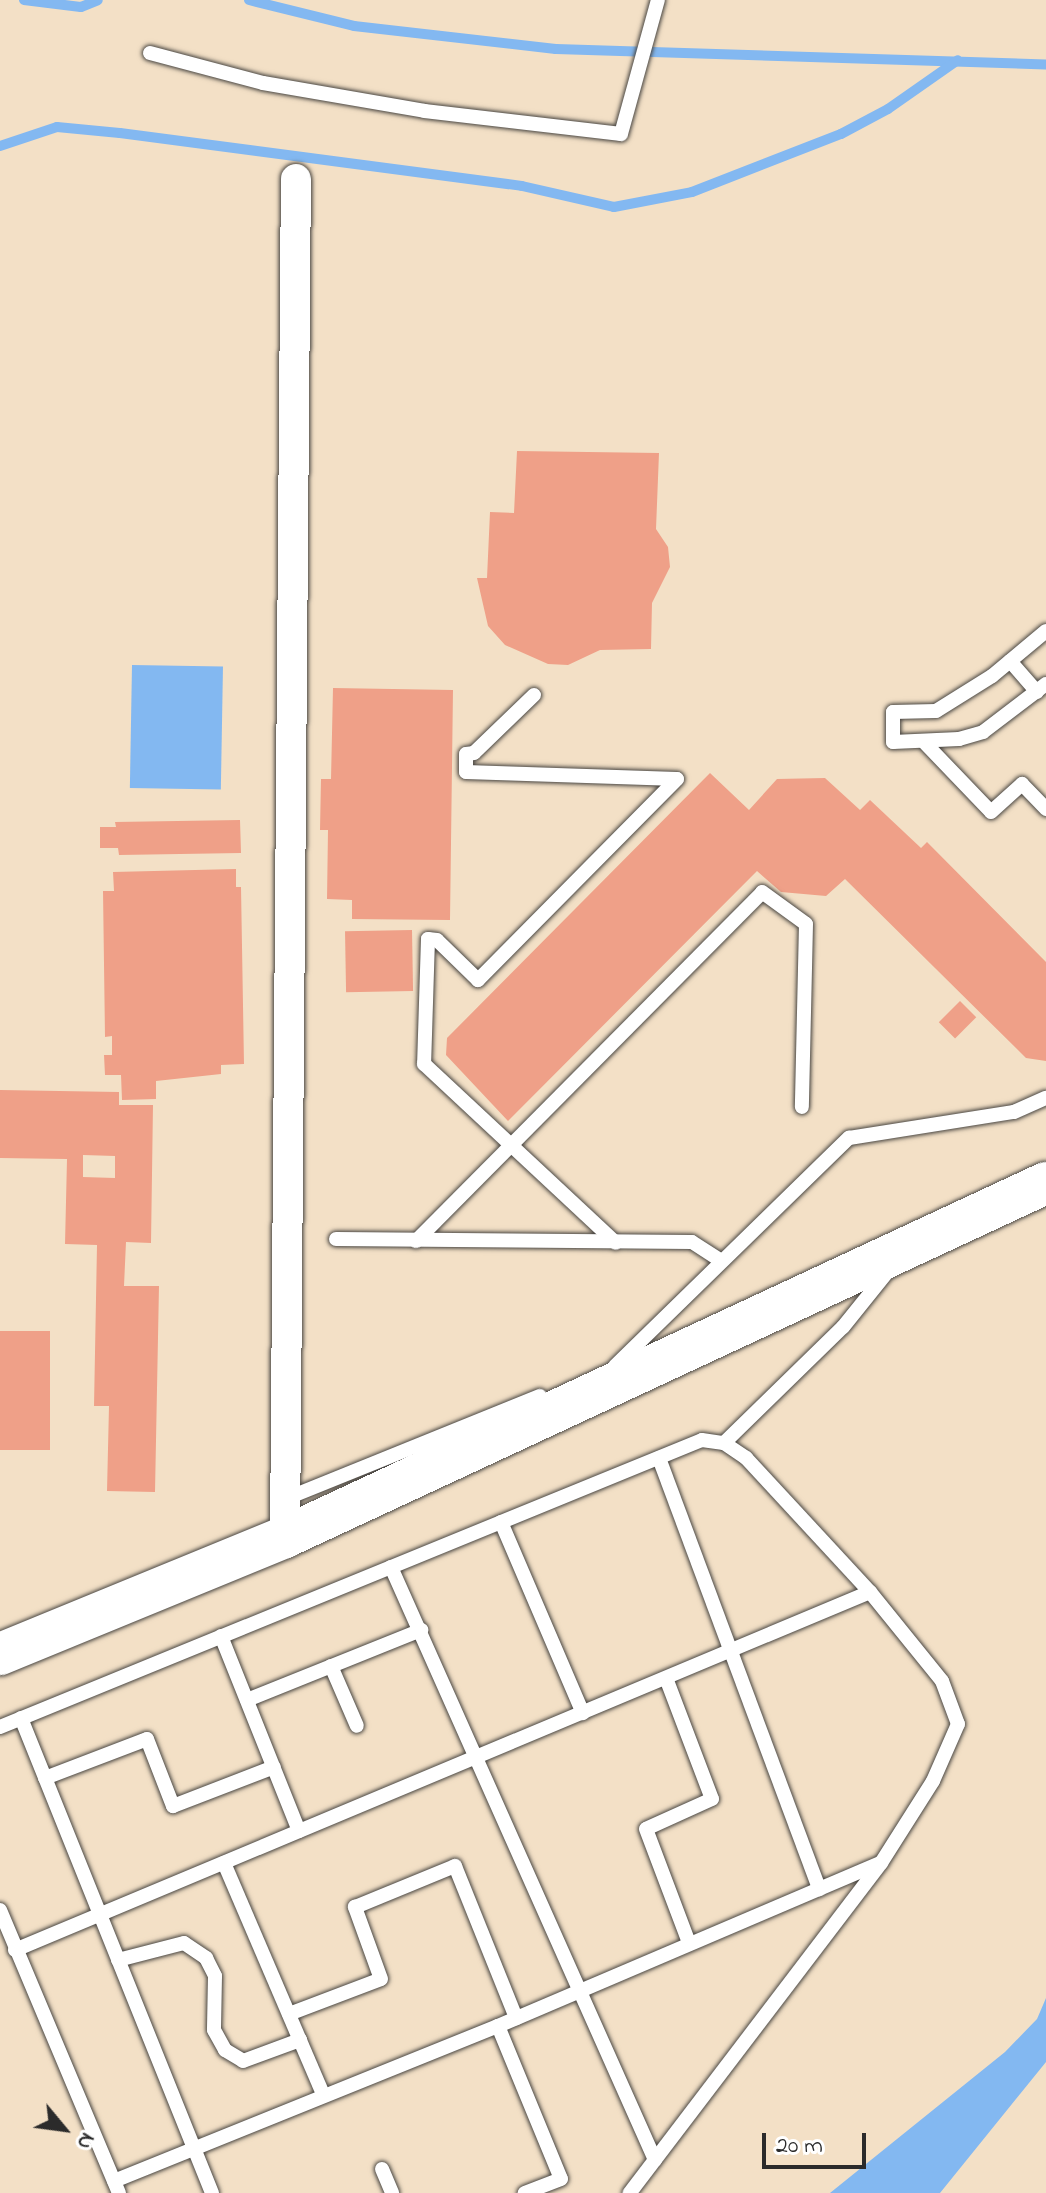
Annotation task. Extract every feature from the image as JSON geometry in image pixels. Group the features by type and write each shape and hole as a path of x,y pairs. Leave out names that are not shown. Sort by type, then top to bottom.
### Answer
{"street":[{"path":"285,1518 296,179"},
{"path":"0,1654 285,1518 1046,1183"}],"lane":[{"path":"150,53 263,83 425,111 621,134 658,0"},
{"path":"1010,661 1042,688 983,732 893,742 893,712 936,711 1010,661 1046,631"},
{"path":"534,695 474,753 466,754 466,772 677,779 478,980 437,940 428,939 424,1064 508,1148 616,1243"},
{"path":"923,741 991,812 1022,784 1046,809"},
{"path":"416,1241 762,892 806,924 802,1107"},
{"path":"602,1371 632,1350 720,1260 849,1138 1014,1112 1046,1098"},
{"path":"336,1239 692,1242 720,1260"},
{"path":"724,1443 843,1327 909,1245"},
{"path":"285,1518 558,1389"},
{"path":"0,1727 702,1440 724,1443 774,1485 870,1592 942,1681 958,1724 933,1781 881,1863 630,2193"},
{"path":"659,1458 819,1889"},
{"path":"501,1522 583,1713"},
{"path":"391,1567 479,1757 655,2160"},
{"path":"15,1950 870,1592"},
{"path":"247,1700 421,1630"},
{"path":"221,1636 299,1831"},
{"path":"331,1666 357,1726"},
{"path":"666,1678 712,1799 646,1829 689,1943"},
{"path":"21,1718 212,2193"},
{"path":"45,1778 147,1739 173,1806 274,1767"},
{"path":"224,1863 323,2094"},
{"path":"0,1910 116,2187 193,2148 498,2026 881,1863"},
{"path":"289,2014 381,1979 355,1907 455,1866 516,2018"},
{"path":"118,1960 184,1943 206,1958 215,1976 214,2030 225,2050 243,2061 300,2040"},
{"path":"498,2026 561,2179 525,2193"},
{"path":"382,2169 392,2193"}],"water":[{"path":"132,665 223,667 221,790 130,788"},
{"path":"1046,1998 1046,2062 940,2193 830,2193 1005,2052 1037,2019"}],"building":[{"path":"517,451 659,453 656,529 668,547 670,567 652,603 651,649 600,650 568,665 548,664 505,645 488,626 477,578 487,578 490,512 514,513"},
{"path":"333,688 453,690 450,920 352,919 352,900 327,899 328,830 320,830 321,779 331,779"},
{"path":"710,773 749,810 777,779 825,778 860,810 870,800 921,848 927,842 1046,962 1046,1061 1026,1058 845,879 826,896 781,892 757,871 508,1121 446,1055 447,1038"},
{"path":"240,820 241,853 119,855 118,848 100,848 100,827 116,827 115,822"},
{"path":"236,869 236,887 241,887 244,1064 221,1065 221,1074 156,1081 156,1099 122,1100 121,1075 105,1075 104,1055 112,1055 112,1036 105,1037 103,891 114,891 113,872"},
{"path":"412,930 413,991 346,992 345,931"},
{"path":"960,1001 976,1017 955,1038 939,1022"},
{"path":"0,1090 119,1092 119,1105 153,1105 151,1243 126,1242 124,1286 159,1286 155,1492 107,1491 109,1406 94,1406 97,1245 65,1244 67,1159 0,1158","holes":["83,1155 115,1156 115,1178 83,1177"]},
{"path":"0,1331 50,1331 50,1450 0,1450"}],"waterway":[{"path":"24,0 81,7 98,0"},
{"path":"249,0 354,26 556,49 1046,64"},
{"path":"0,146 57,127 120,133 522,186 614,207 692,192 841,134 888,109 958,60"}]}
